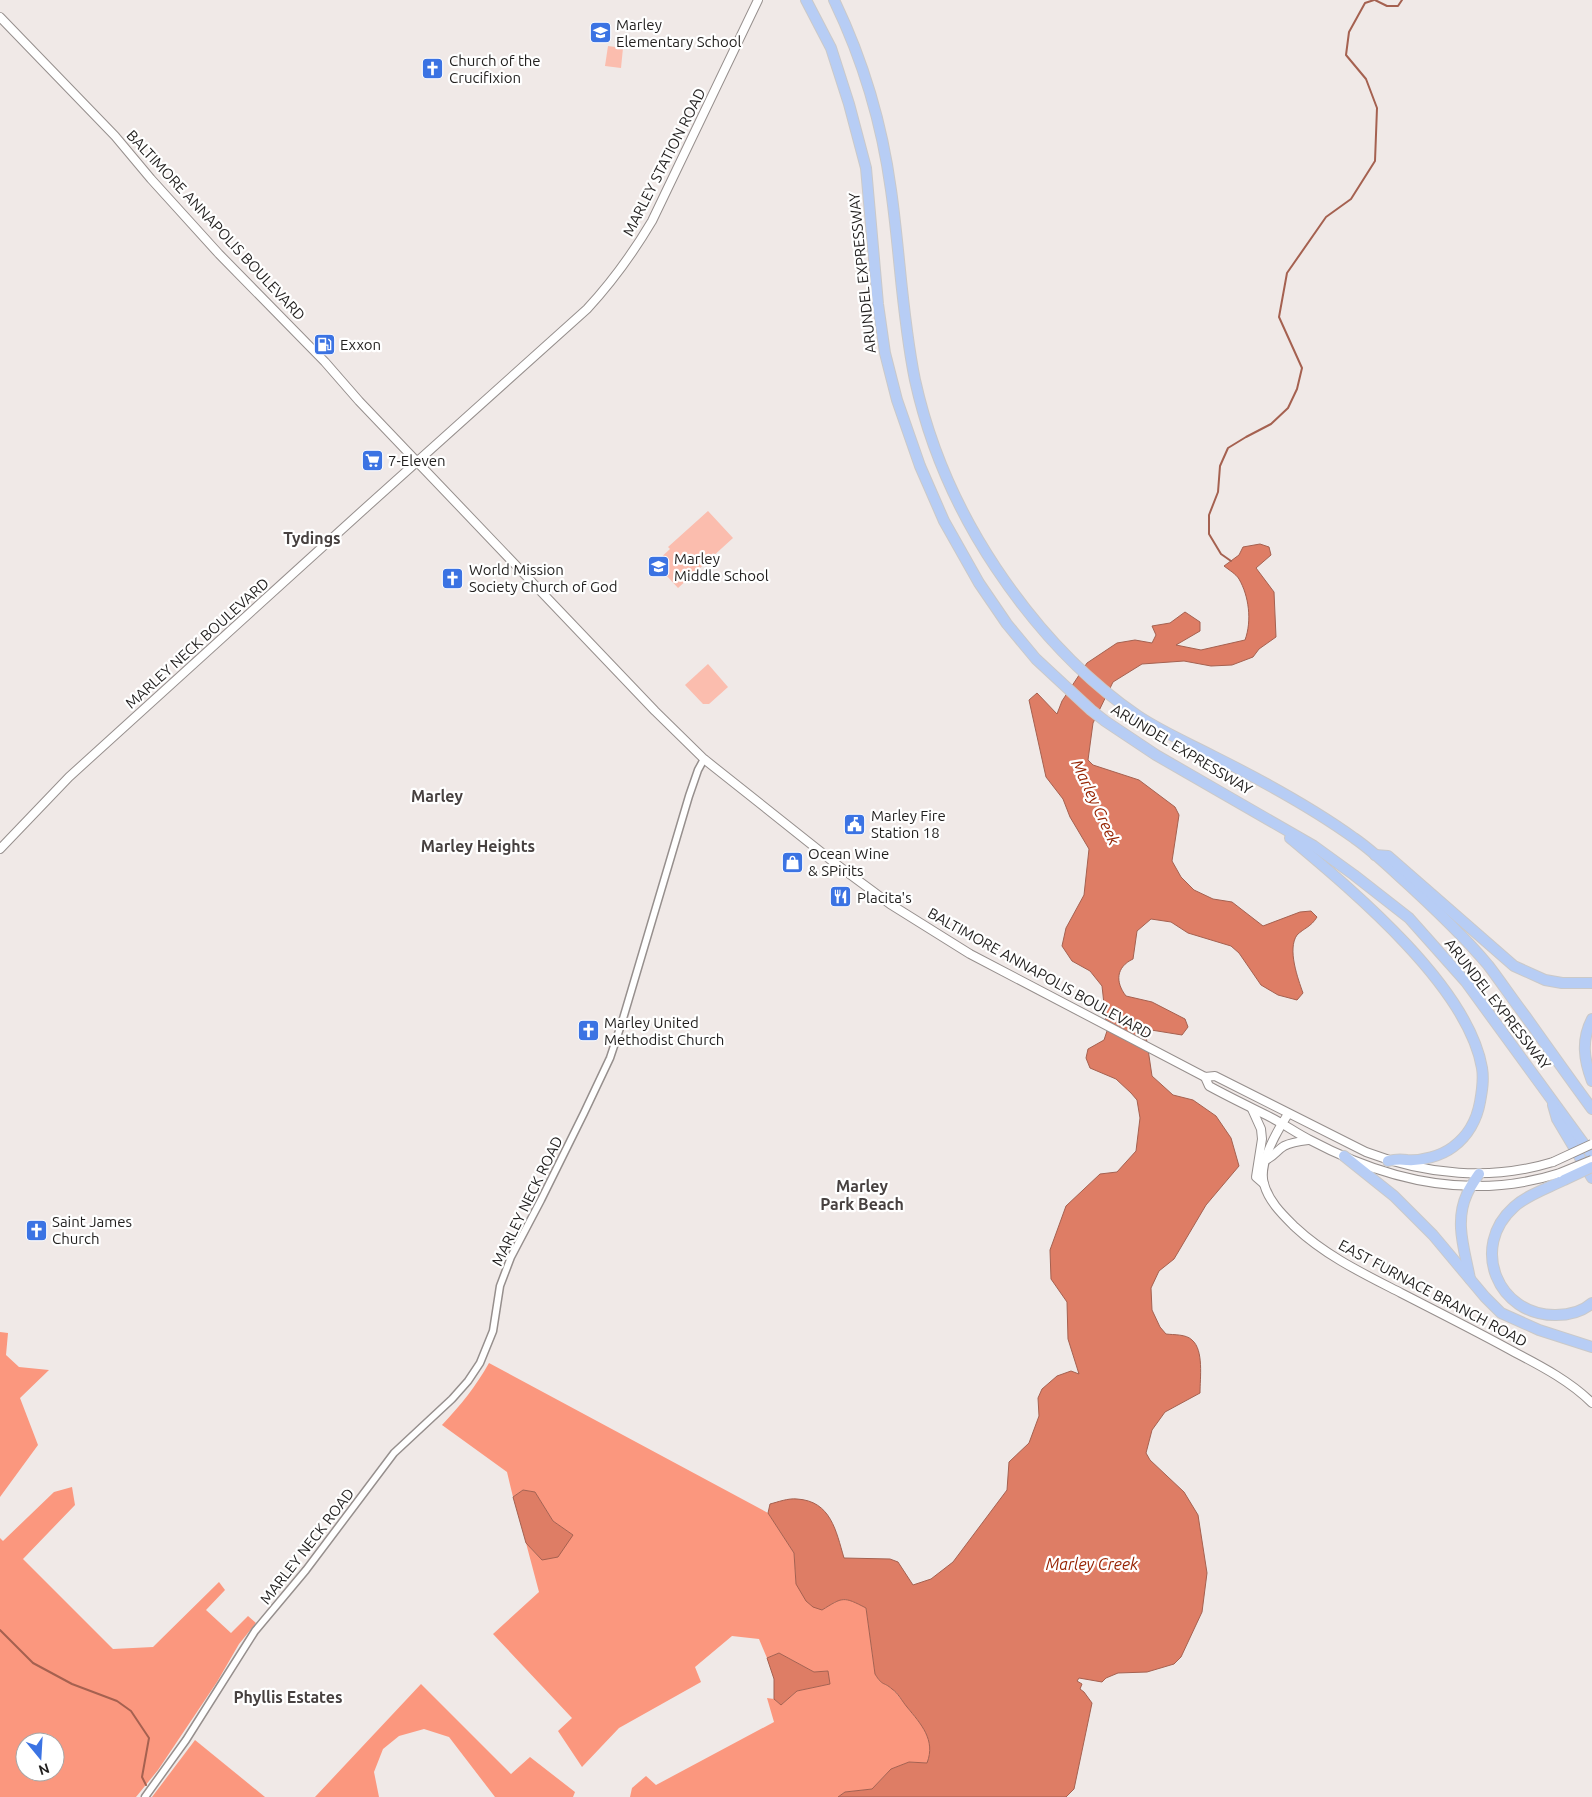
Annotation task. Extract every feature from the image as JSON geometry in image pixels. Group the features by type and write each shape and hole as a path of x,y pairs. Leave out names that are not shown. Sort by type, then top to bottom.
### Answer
{"highway":[{"name":"ARUNDEL EXPRESSWAY","path":"806,0 830,48 849,104 866,168 878,304 885,353 897,400 910,439 944,521 979,584 1007,624 1036,659 1105,721 1156,755 1267,818 1322,852 1409,918 1466,982 1592,1155"},
{"name":"ARUNDEL EXPRESSWAY","path":"834,0 860,59 882,135 892,194 908,338 919,397 934,448 962,512 985,551 1026,610 1070,659 1119,702 1140,718 1296,801 1358,840 1412,888 1488,966 1592,1110"},
{"path":"1267,818 1357,894 1407,946 1432,974 1455,1006 1476,1049 1482,1068 1483,1086 1479,1109 1472,1125 1460,1140 1444,1152 1422,1159 1407,1160 1398,1158 1388,1161"},
{"path":"1375,855 1388,856 1514,966 1545,980 1562,983 1592,983"},
{"path":"1592,1019 1585,1036 1584,1054 1592,1080"},
{"path":"1550,1097 1557,1118 1592,1178"},
{"path":"1344,1156 1394,1196 1433,1235 1501,1313 1539,1330 1592,1347"},
{"path":"1592,1167 1562,1176 1514,1207 1504,1220 1494,1239 1492,1255 1494,1273 1503,1290 1519,1306 1530,1312 1546,1316 1560,1315 1574,1313 1592,1304"},
{"path":"1471,1280 1461,1240 1462,1209 1467,1194 1479,1174"}],"main road":[{"name":"MARLEY STATION ROAD","path":"417,462 587,309 611,282 635,250 661,204 758,0"},
{"name":"BALTIMORE ANNAPOLIS BOULEVARD","path":"0,17 114,136 219,254 326,362 337,377 607,662 704,759 836,864 898,909 970,954 1156,1052 1205,1077 1215,1076 1288,1114 1388,1161 1436,1171 1479,1174 1518,1171 1553,1162 1592,1144"},
{"name":"MARLEY NECK BOULEVARD","path":"0,849 68,777 417,462"},
{"name":"BALTIMORE ANNAPOLIS BOULEVARD","path":"1205,1077 1209,1086 1310,1140 1376,1170 1411,1180 1472,1186 1516,1184 1562,1176 1592,1160"},
{"name":"EAST FURNACE BRANCH ROAD","path":"1252,1109 1261,1130 1262,1139 1256,1177 1264,1184 1270,1198 1285,1217 1310,1241 1367,1276 1550,1371 1592,1403"},
{"path":"1264,1184 1263,1169 1265,1160 1288,1114"},
{"path":"1265,1160 1272,1158 1283,1146 1310,1140"}],"street":[{"name":"MARLEY NECK ROAD","path":"145,1797 186,1740 255,1631 306,1570 394,1453 452,1398 468,1381 480,1363 493,1331 500,1286 511,1257 542,1200 610,1058 689,796 704,759"}],"shaded area":[{"path":"608,46 623,48 621,68 605,66"},
{"path":"708,511 733,538 678,588 655,563 670,549 668,547"},
{"path":"708,664 728,687 709,704 703,704 685,685"},
{"path":"0,1332 8,1333 6,1355 19,1367 49,1370 20,1398 38,1445 0,1497"},
{"path":"489,1363 768,1513 794,1553 796,1584 822,1610 839,1600 853,1601 866,1608 875,1674 896,1693 922,1726 930,1747 927,1763 909,1762 891,1769 872,1789 845,1792 838,1797 630,1797 632,1788 646,1776 656,1785 774,1722 767,1698 774,1699 781,1705 797,1691 830,1684 828,1671 814,1672 779,1653 767,1658 759,1639 732,1636 695,1667 701,1682 619,1728 582,1767 558,1731 572,1718 493,1634 539,1592 526,1543 542,1560 573,1535 553,1521 535,1492 523,1490 513,1497 507,1472 442,1425 468,1395"},
{"path":"72,1487 75,1505 23,1559 113,1649 153,1647 219,1582 225,1590 206,1610 231,1633 248,1616 256,1623 239,1644 217,1682 158,1770 136,1797 0,1797 0,1538 3,1541 54,1492"},
{"path":"421,1684 511,1774 530,1757 575,1792 573,1797 495,1797 449,1737 424,1729 399,1736 383,1749 374,1772 379,1797 315,1797"},
{"path":"195,1740 265,1797 152,1797"}],"water":[{"name":"Marley Creek","path":"1260,544 1269,547 1271,555 1256,568 1274,592 1276,637 1259,649 1253,657 1232,665 1211,666 1184,661 1142,664 1113,682 1093,723 1088,760 1093,765 1139,780 1175,807 1179,815 1172,861 1181,877 1194,890 1213,899 1232,902 1263,926 1300,912 1311,911 1317,917 1297,935 1294,941 1294,964 1303,993 1297,1000 1278,995 1261,985 1239,953 1231,946 1188,933 1171,922 1151,919 1137,931 1133,959 1123,966 1119,975 1122,991 1126,996 1152,1002 1185,1019 1188,1027 1182,1035 1145,1029 1152,1076 1173,1095 1193,1100 1216,1116 1231,1138 1239,1166 1206,1205 1174,1259 1159,1271 1151,1288 1152,1310 1160,1327 1166,1334 1183,1336 1192,1340 1200,1357 1200,1393 1165,1412 1152,1430 1146,1453 1150,1460 1184,1492 1198,1515 1207,1573 1202,1612 1181,1657 1174,1664 1147,1672 1118,1673 1106,1678 1102,1682 1079,1678 1077,1681 1082,1684 1080,1689 1092,1703 1074,1789 1066,1797 838,1797 845,1792 872,1789 891,1769 909,1762 927,1763 930,1747 922,1726 898,1695 875,1674 866,1608 852,1601 839,1600 822,1610 813,1607 806,1601 796,1584 794,1553 768,1513 770,1504 794,1499 818,1505 825,1511 835,1528 844,1558 890,1559 898,1562 913,1585 931,1579 953,1562 1007,1490 1009,1462 1029,1443 1039,1416 1038,1398 1042,1389 1057,1376 1071,1371 1079,1374 1068,1339 1067,1302 1051,1279 1050,1250 1066,1206 1100,1174 1117,1172 1136,1151 1140,1118 1137,1100 1116,1079 1090,1068 1086,1058 1088,1049 1104,1040 1107,1031 1102,986 1090,971 1072,961 1062,946 1066,928 1084,895 1089,849 1070,817 1063,799 1046,777 1029,700 1037,693 1057,714 1062,701 1087,663 1117,643 1135,640 1152,643 1156,635 1152,626 1170,623 1185,612 1200,622 1200,631 1176,645 1201,650 1245,640 1249,617 1245,593 1238,577 1224,566 1239,555 1243,547"},
{"path":"523,1490 535,1492 553,1521 573,1535 558,1557 542,1560 526,1543 513,1497"},
{"path":"779,1653 814,1672 828,1671 830,1684 797,1691 781,1705 774,1699 774,1679 767,1658"}],"waterway":[{"name":"Marley Creek","path":"1231,561 1221,554 1209,534 1209,515 1218,492 1220,466 1228,448 1271,424 1288,408 1297,389 1302,368 1279,317 1287,273 1326,217 1351,199 1375,161 1377,108 1366,79 1346,55 1349,32 1365,3 1374,0"},
{"name":"Marley Creek","path":"1375,0 1387,6 1398,6 1402,0"},
{"path":"0,1630 33,1663 72,1684 117,1701 131,1711 149,1738 142,1777 146,1785"}],"place":[{"name":"Marley Elementary School","path":"600,33"},
{"name":"Church of the Crucifixion","path":"433,69"},
{"name":"Exxon","path":"324,344"},
{"name":"7-Eleven","path":"372,460"},
{"name":"Marley Middle School","path":"658,567"},
{"name":"World Mission Society Church of God","path":"453,578"},
{"name":"Marley Fire Station 18","path":"855,824"},
{"name":"Ocean Wine & SPirits","path":"792,862"},
{"name":"Placita's","path":"841,897"},
{"name":"Marley United Methodist Church","path":"588,1031"},
{"name":"Saint James Church","path":"36,1230"}],"district":[{"name":"Tydings","path":"312,538"},
{"name":"Marley","path":"437,796"},
{"name":"Marley Heights","path":"478,846"},
{"name":"Marley Park Beach","path":"862,1195"},
{"name":"Phyllis Estates","path":"288,1697"}]}
